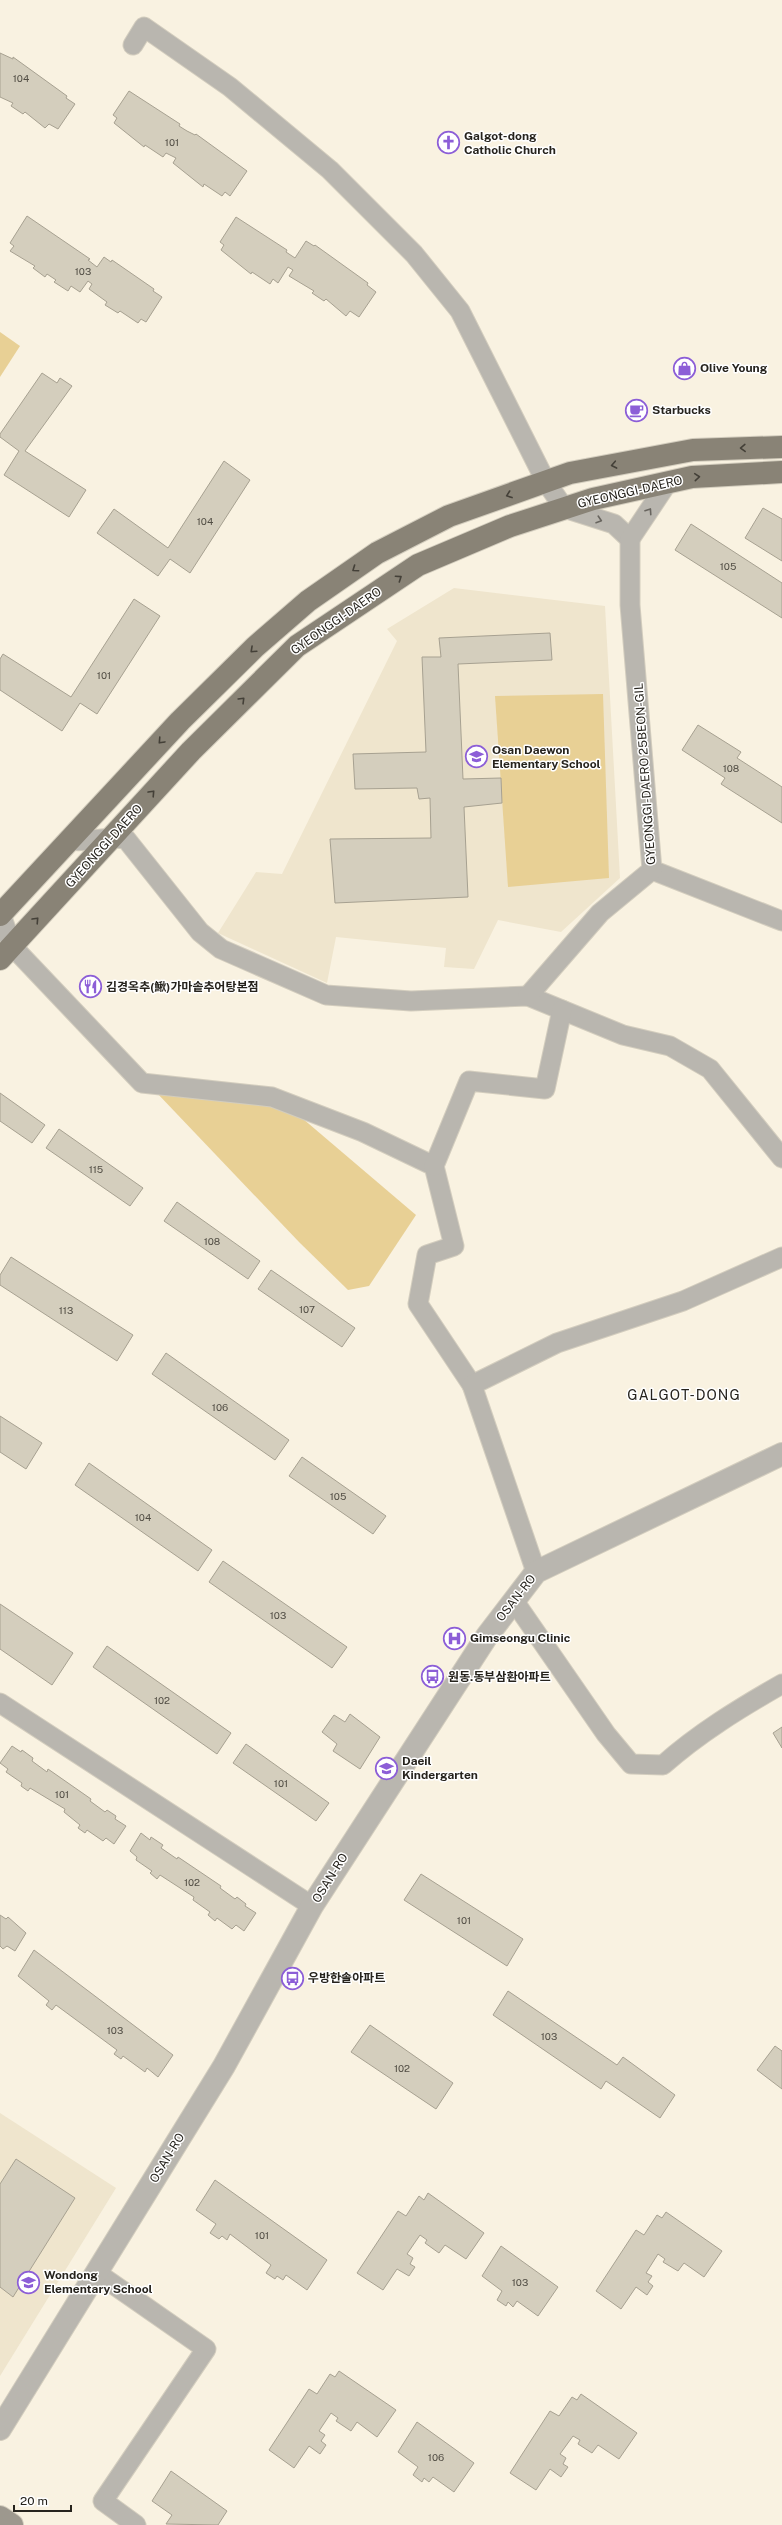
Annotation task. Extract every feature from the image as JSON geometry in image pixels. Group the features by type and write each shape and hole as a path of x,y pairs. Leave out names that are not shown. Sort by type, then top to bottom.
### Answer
{"main road":[{"path":"1,914 68,840 185,716 255,647 308,601 377,553 449,516 570,473 693,450 782,447"},
{"name":"GYEONGGI-DAERO","path":"6,953 191,751 297,646 418,565 510,526 564,508 692,477 782,472"},
{"path":"0,2517 12,2525"}],"street":[{"path":"133,45 144,27 230,87 330,170 414,254 460,311 546,482 564,508 614,524 630,539 668,482"},
{"name":"GYEONGGI-DAERO 25BEON-GIL","path":"630,539 630,606 652,870 782,921"},
{"path":"68,840 78,841 111,837 126,839 200,932 221,949 326,995 411,1001 528,996 623,1035 670,1046 710,1069 780,1153"},
{"path":"528,996 600,913 652,870"},
{"path":"1,914 6,953 142,1083 272,1097 363,1132 434,1166"},
{"path":"536,1572 472,1385 418,1304 427,1255 454,1246 434,1166 469,1081 546,1089 562,1010"},
{"path":"472,1385 557,1342 683,1301 782,1257"},
{"name":"OSAN-RO","path":"0,2429 224,2066 312,1906 487,1636 536,1572 782,1454"},
{"path":"514,1600 606,1734 631,1764 663,1765 687,1744 726,1717 782,1684"},
{"path":"0,1703 312,1906"},
{"path":"97,2273 206,2349 103,2501 136,2525"}],"shaded area":[{"path":"0,332 20,346 0,377"},
{"name":"Osan Daewon Elementary School","path":"454,588 605,606 620,878 561,932 498,920 474,969 444,967 446,948 336,937 327,983 218,933 256,872 282,874 397,641 387,629"},
{"path":"603,694 609,878 508,887 495,696"},
{"path":"156,1092 264,1100 302,1118 416,1215 369,1286 348,1290 299,1242"},
{"name":"Wondong Elementary School","path":"0,2113 116,2188 0,2376"}],"building":[{"path":"0,53 13,59 13,57 67,96 66,98 75,104 58,129 49,124 45,128 25,112 23,114 11,106 13,103 0,97"},
{"path":"129,91 180,124 179,126 195,135 196,134 247,171 230,196 225,192 222,196 204,184 203,187 173,163 176,158 166,153 163,157 145,145 144,147 114,123 117,118 113,115"},
{"path":"27,216 90,259 88,260 97,267 104,257 111,262 112,260 154,289 153,291 162,297 146,322 141,319 138,323 120,311 118,313 105,305 107,302 89,289 92,284 88,281 80,292 71,286 68,291 54,282 56,280 47,274 45,277 33,268 35,266 10,251 14,246 10,243"},
{"path":"236,217 287,250 286,252 295,258 306,241 314,246 315,245 368,283 367,285 376,292 359,317 350,311 346,316 326,299 324,301 312,293 314,291 289,276 293,270 288,267 278,283 273,279 270,284 252,272 251,274 221,250 224,245 220,242"},
{"path":"42,373 57,383 60,378 72,386 25,451 86,490 69,517 4,475 19,451 0,437 0,434"},
{"path":"224,461 250,480 190,573 170,559 158,576 97,533 114,509 168,548"},
{"path":"763,508 782,519 782,561 745,538"},
{"path":"691,524 782,583 782,618 675,550"},
{"path":"134,599 160,616 97,714 80,703 62,731 0,690 0,659 3,654 71,697"},
{"path":"550,633 552,660 458,664 463,779 501,778 502,803 464,807 468,897 335,903 330,839 431,838 430,798 419,799 417,788 355,789 353,754 426,752 422,657 441,657 439,638"},
{"path":"698,725 741,752 737,758 782,787 782,823 721,784 725,778 682,750"},
{"path":"0,1093 45,1125 32,1143 0,1121"},
{"path":"59,1129 143,1188 130,1206 46,1148"},
{"path":"177,1202 260,1261 248,1279 164,1221"},
{"path":"11,1257 133,1335 117,1361 0,1285 0,1275"},
{"path":"271,1270 355,1328 342,1347 258,1289"},
{"path":"166,1353 289,1440 275,1460 152,1374"},
{"path":"0,1416 42,1443 26,1469 0,1452"},
{"path":"302,1457 386,1516 373,1534 289,1476"},
{"path":"89,1463 212,1550 198,1571 75,1485"},
{"path":"223,1561 347,1647 332,1668 209,1582"},
{"path":"0,1604 73,1653 52,1685 0,1649"},
{"path":"107,1646 231,1733 217,1754 93,1667"},
{"path":"350,1714 380,1737 360,1769 333,1751 337,1744 322,1732 334,1715 345,1722"},
{"path":"782,1727 782,1748 773,1733"},
{"path":"246,1744 329,1803 316,1821 233,1763"},
{"path":"12,1746 21,1752 22,1750 33,1758 32,1761 47,1772 48,1769 91,1799 90,1801 105,1812 107,1810 116,1816 115,1819 126,1826 114,1844 106,1838 103,1841 87,1830 85,1833 78,1828 80,1825 64,1812 65,1809 30,1788 28,1791 21,1786 22,1783 6,1772 8,1769 0,1763"},
{"path":"141,1833 150,1840 151,1837 163,1845 161,1848 177,1859 178,1857 221,1886 220,1888 235,1899 237,1897 246,1904 245,1906 256,1913 244,1931 236,1925 232,1929 217,1918 215,1921 208,1915 210,1912 193,1900 194,1897 160,1875 157,1879 150,1873 152,1871 136,1860 137,1857 130,1851"},
{"path":"421,1874 523,1939 507,1966 404,1900"},
{"path":"0,1915 6,1919 8,1917 26,1933 15,1951 7,1946 3,1949 0,1946"},
{"path":"34,1950 173,2055 158,2077 147,2068 145,2072 123,2056 121,2059 114,2054 117,2050 56,2005 52,2010 46,2005 49,2001 18,1976"},
{"path":"508,1991 617,2065 623,2057 675,2095 660,2118 606,2081 601,2089 493,2015"},
{"path":"370,2025 453,2083 436,2109 351,2052"},
{"path":"775,2046 782,2051 782,2089 757,2070"},
{"path":"16,2159 75,2198 13,2297 0,2287 0,2184"},
{"path":"215,2180 327,2260 307,2290 286,2275 283,2280 277,2276 275,2279 266,2273 271,2265 230,2234 227,2240 222,2236 219,2239 210,2233 216,2224 196,2210"},
{"path":"428,2193 484,2233 466,2259 445,2245 439,2253 425,2243 427,2240 420,2235 407,2254 413,2258 410,2264 415,2267 409,2276 397,2269 383,2290 357,2273 398,2211 406,2216 419,2196 424,2200"},
{"path":"666,2212 722,2251 704,2277 684,2263 678,2271 663,2262 665,2259 658,2254 646,2273 652,2276 648,2282 653,2286 647,2295 636,2287 621,2309 596,2291 636,2230 644,2235 657,2215 662,2218"},
{"path":"501,2246 558,2287 538,2316 517,2301 513,2307 508,2302 506,2306 497,2300 502,2291 482,2276"},
{"path":"339,2371 396,2410 377,2437 357,2422 351,2431 336,2421 338,2418 331,2413 319,2431 325,2435 321,2441 326,2445 320,2454 309,2446 294,2468 269,2450 309,2389 317,2394 330,2374 335,2377"},
{"path":"581,2394 637,2433 619,2459 598,2445 592,2453 578,2444 580,2440 573,2436 560,2454 566,2458 563,2464 568,2467 561,2477 550,2469 536,2490 510,2473 550,2411 559,2416 572,2397 577,2400"},
{"path":"417,2422 474,2463 454,2492 433,2477 429,2482 424,2478 422,2482 413,2475 418,2467 398,2452"},
{"path":"171,2471 227,2511 218,2525 166,2524 172,2515 152,2501"}],"place":[{"name":"Galgot-dong Catholic Church","path":"448,143"},
{"name":"Olive Young","path":"685,368"},
{"name":"Starbucks","path":"636,410"},
{"name":"Osan Daewon Elementary School","path":"477,757"},
{"name":"김경옥추(鰍)가마솥추어탕본점","path":"91,987"},
{"name":"Gimseongu Clinic","path":"455,1638"},
{"name":"원동.동부삼환아파트","path":"432,1677"},
{"name":"Daeil Kindergarten","path":"387,1768"},
{"name":"우방한솔아파트","path":"292,1978"},
{"name":"Wondong Elementary School","path":"29,2282"}],"district":[{"name":"GALGOT-DONG","path":"684,1395"}]}
